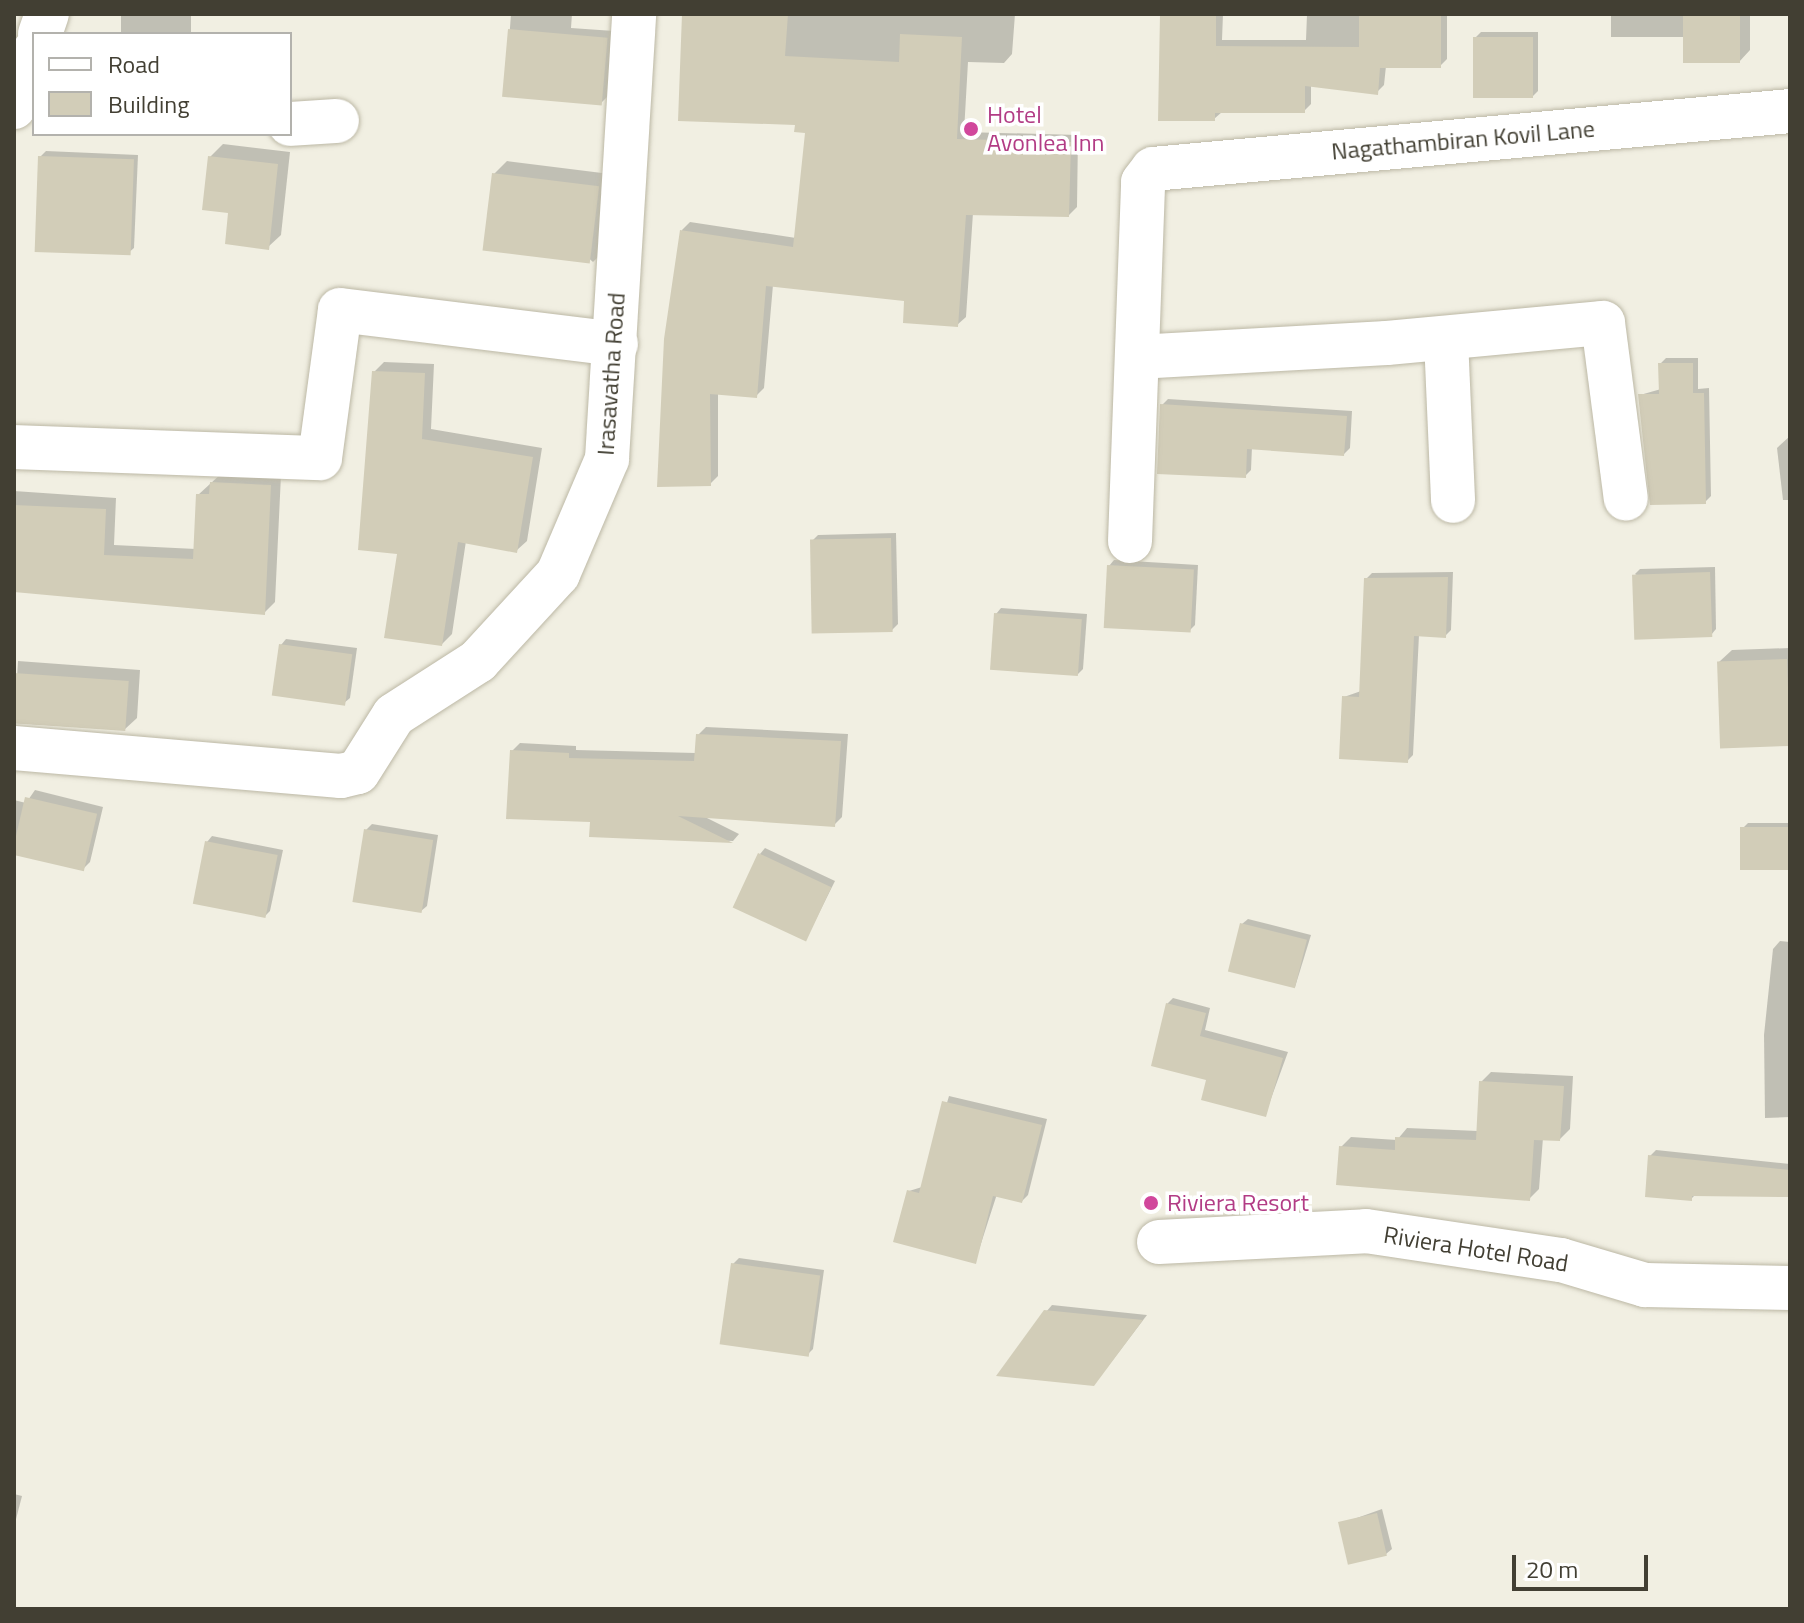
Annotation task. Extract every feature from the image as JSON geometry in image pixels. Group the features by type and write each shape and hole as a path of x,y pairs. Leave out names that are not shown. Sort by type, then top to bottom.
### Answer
{"street":[{"name":"Irasavatha Road","path":"14,748 341,776 358,772 394,715 478,661 558,574 607,459 634,14"},
{"path":"14,107 32,57"},
{"name":"Nagathambiran Kovil Lane","path":"1137,357 1143,182 1153,169 1790,111"},
{"path":"292,124 337,121"},
{"path":"14,447 320,458 340,310 616,344"},
{"path":"1130,541 1137,357 1446,339 1603,323 1626,499"},
{"path":"1446,339 1453,501"},
{"name":"Riviera Hotel Road","path":"1159,1242 1366,1231 1561,1260 1645,1285 1790,1288"}],"building":[{"path":"682,14 788,14 785,56 899,62 900,34 962,37 957,139 1071,142 1069,217 966,215 958,327 903,323 904,301 766,286 757,398 710,394 711,486 657,487 664,339 680,230 793,247 805,133 794,132 795,125 678,121"},
{"path":"1160,14 1216,14 1216,46 1359,47 1359,14 1441,16 1441,68 1380,68 1378,95 1305,86 1305,113 1215,113 1215,121 1158,121"},
{"path":"1683,14 1740,14 1740,63 1683,63"},
{"path":"508,29 608,38 602,105 502,97"},
{"path":"1473,37 1533,37 1533,98 1473,98"},
{"path":"38,156 134,159 131,255 35,252"},
{"path":"208,156 278,164 269,250 225,244 228,213 202,210"},
{"path":"492,173 599,186 590,264 482,250"},
{"path":"1658,363 1693,363 1693,393 1704,393 1706,504 1650,505 1638,394 1659,394"},
{"path":"372,371 425,373 422,439 533,457 517,553 458,542 442,646 384,638 397,554 358,550"},
{"path":"1160,404 1347,416 1344,456 1247,449 1246,478 1157,474"},
{"path":"210,482 271,485 265,615 14,592 14,505 106,509 104,555 193,559 196,494 209,494"},
{"path":"891,538 893,632 812,633 810,539"},
{"path":"1107,565 1194,570 1191,632 1104,628"},
{"path":"1710,572 1712,637 1634,640 1632,575"},
{"path":"1448,577 1446,638 1414,636 1408,763 1339,759 1342,696 1359,697 1364,578"},
{"path":"994,613 1082,619 1078,676 990,670"},
{"path":"279,644 352,654 345,706 272,695"},
{"path":"1787,659 1790,746 1720,748 1717,661"},
{"path":"14,673 129,681 125,731 14,723"},
{"path":"696,734 841,741 835,827 678,816 733,843 589,837 590,822 506,819 510,750 569,753 569,758 694,761"},
{"path":"25,797 97,814 84,871 14,855"},
{"path":"1740,827 1790,827 1790,870 1740,870"},
{"path":"364,829 433,840 422,913 352,902"},
{"path":"205,841 278,855 265,918 193,904"},
{"path":"758,853 831,887 806,942 733,907"},
{"path":"1240,923 1307,940 1295,988 1228,972"},
{"path":"1166,1003 1206,1013 1200,1036 1283,1058 1266,1117 1201,1100 1206,1080 1151,1066"},
{"path":"1479,1081 1564,1086 1560,1141 1534,1140 1530,1201 1336,1185 1339,1146 1395,1150 1395,1137 1476,1140"},
{"path":"942,1101 1042,1125 1022,1203 993,1196 976,1264 893,1242 907,1190 919,1193"},
{"path":"1648,1155 1790,1170 1790,1197 1692,1196 1692,1201 1645,1197"},
{"path":"731,1263 820,1276 809,1357 720,1344"},
{"path":"1044,1310 1143,1320 1094,1386 996,1376"},
{"path":"1377,1513 1387,1556 1348,1565 1338,1522"}],"place":[{"name":"Hotel Avonlea Inn","path":"971,129"},
{"name":"Riviera Resort","path":"1151,1203"}]}
